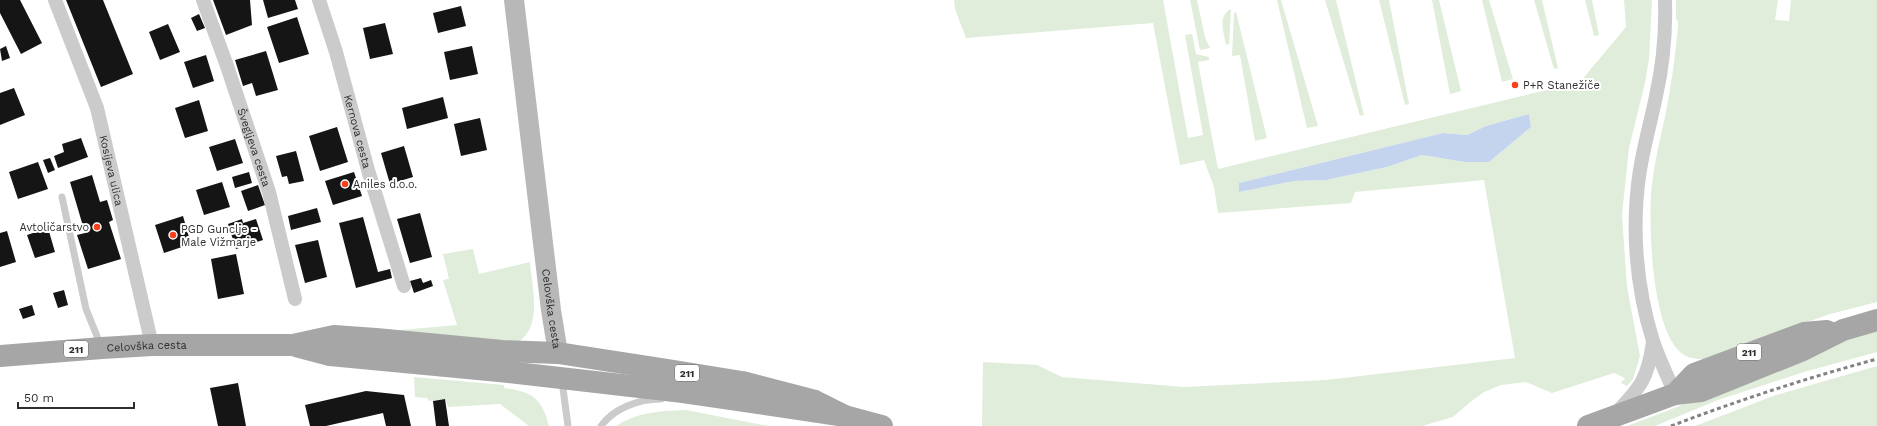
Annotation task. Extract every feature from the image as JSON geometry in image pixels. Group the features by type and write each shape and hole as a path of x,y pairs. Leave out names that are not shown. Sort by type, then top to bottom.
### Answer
{"main road":[{"name":"211","path":"1588,426 1675,394 1702,391 1803,350 1842,330 1877,320"},
{"name":"Celovška cesta","path":"0,356 152,345 293,345 334,336 502,351 558,353"},
{"name":"Celovška cesta","path":"293,345 330,355 561,378"},
{"path":"558,353 561,378"},
{"name":"211","path":"558,353 742,382 815,401 845,416"},
{"name":"211","path":"561,378 683,392 709,401 845,416 882,426"}],"street":[{"name":"Kosijeva ulica","path":"55,0 98,108 152,345"},
{"name":"Švegljeva cesta","path":"202,0 227,66 269,192 295,299"},
{"name":"Kernova cesta","path":"319,0 336,52 368,170 404,286"},
{"name":"Celovška cesta","path":"514,0 558,353"},
{"path":"1665,0 1666,21 1662,59 1656,96 1643,152 1636,203 1637,260 1643,299 1654,341 1675,394"},
{"path":"1611,418 1639,387 1646,375 1654,341"}],"lane":[{"path":"62,197 86,309 102,348"},
{"path":"561,378 568,426"},
{"path":"601,426 618,411 630,405 653,399 666,400"}],"green space":[{"path":"954,0 1163,0 1188,138 1203,135 1185,35 1192,34 1196,54 1209,57 1209,60 1198,62 1218,169 1580,82 1626,27 1624,0 1652,0 1649,59 1645,83 1629,148 1622,215 1627,287 1640,356 1633,379 1627,386 1621,383 1625,378 1614,373 1552,393 1526,382 1501,385 1484,392 1453,417 1422,426 982,426 983,362 1037,365 1062,377 1184,387 1326,380 1515,358 1484,180 1355,192 1351,203 1218,213 1214,187 1204,160 1180,165 1153,23 966,38 955,9","holes":["1529,114 1531,127 1489,162 1465,162 1422,155 1387,167 1326,180 1294,181 1239,192 1239,183 1443,133 1467,135 1486,126"]},
{"path":"1190,0 1197,0 1205,37 1210,48 1200,50"},
{"path":"1277,0 1281,0 1318,126 1307,128"},
{"path":"1325,0 1336,0 1364,115 1360,116"},
{"path":"1379,0 1389,0 1409,104 1405,105"},
{"path":"1432,0 1439,0 1461,91 1450,94"},
{"path":"1482,0 1489,0 1513,79 1502,82"},
{"path":"1534,0 1542,0 1558,68 1554,69"},
{"path":"1585,0 1592,0 1599,35 1594,36"},
{"path":"1676,0 1778,0 1775,20 1789,21 1791,0 1877,0 1877,302 1830,314 1704,359 1688,357 1679,351 1670,338 1663,320 1654,277 1651,231 1651,195 1656,156 1667,106 1676,50 1678,21 1676,20"},
{"path":"1231,9 1229,44 1226,45 1222,25 1224,16"},
{"path":"1236,12 1267,138 1255,141 1240,55 1232,56 1234,13"},
{"path":"473,249 479,274 530,262 534,296 533,319 523,338 514,344 367,333 457,325 443,280 449,279 443,254"},
{"path":"1877,330 1877,352 1804,372 1718,400 1655,426 1627,426 1814,352"},
{"path":"1877,366 1877,426 1695,426 1776,395"},
{"path":"414,377 504,385 504,388 529,394 543,409 549,426 529,426 500,404 448,407 445,399 429,401 427,398 415,397"},
{"path":"686,410 768,426 616,426 624,421 641,415"}],"water":[{"path":"1529,114 1531,127 1489,162 1465,162 1422,155 1387,167 1326,180 1294,181 1239,192 1239,183 1443,133 1467,135 1486,126"}],"building":[{"path":"0,0 20,0 42,43 21,54 0,13"},
{"path":"66,0 103,0 133,74 101,87"},
{"path":"213,0 250,0 252,25 226,35"},
{"path":"263,0 295,0 298,9 268,18"},
{"path":"461,6 466,26 438,33 433,13"},
{"path":"199,14 205,28 197,31 191,18"},
{"path":"297,17 309,54 279,63 267,27"},
{"path":"385,23 393,54 370,59 363,28"},
{"path":"168,24 180,52 160,60 149,32"},
{"path":"6,46 10,58 2,61 0,49"},
{"path":"472,46 478,74 450,80 444,52"},
{"path":"266,51 278,90 256,96 252,83 243,86 235,60"},
{"path":"206,55 214,81 193,88 184,62"},
{"path":"14,88 25,115 0,125 0,93"},
{"path":"443,97 448,118 407,129 402,108"},
{"path":"199,100 208,131 185,138 175,108"},
{"path":"480,118 487,150 461,156 454,124"},
{"path":"337,127 348,162 320,171 309,136"},
{"path":"81,138 88,157 58,168 54,156 64,152 62,144"},
{"path":"235,139 243,163 217,171 209,147"},
{"path":"404,146 413,177 390,184 381,153"},
{"path":"296,151 304,181 289,184 287,176 282,177 276,156"},
{"path":"50,158 55,170 48,173 43,160"},
{"path":"38,162 48,189 18,199 9,172"},
{"path":"249,172 252,183 235,188 232,177"},
{"path":"354,172 362,196 333,205 325,181"},
{"name":"Avtoličarstvo","path":"92,175 100,202 107,200 113,220 109,222 121,259 88,269 77,235 85,233 70,182"},
{"path":"222,182 230,207 204,215 196,190"},
{"path":"258,185 265,205 248,211 241,191"},
{"path":"317,208 321,222 291,230 288,216"},
{"path":"420,213 432,257 410,263 397,219"},
{"name":"PGD Gunclje - Male Vižmarje","path":"183,216 191,244 164,253 155,225"},
{"path":"363,217 378,272 390,269 392,278 356,288 339,223"},
{"path":"242,219 243,223 256,219 263,240 236,249 228,224"},
{"path":"48,228 55,252 35,258 27,235"},
{"path":"7,231 16,262 0,267 0,233"},
{"path":"318,240 327,277 305,283 295,245"},
{"path":"236,254 244,294 218,299 211,259"},
{"path":"421,278 423,283 431,280 433,286 414,293 410,281"},
{"path":"64,290 68,305 58,308 53,293"},
{"path":"32,305 35,315 23,319 19,309"},
{"path":"238,383 246,426 218,426 210,388"},
{"path":"366,391 404,395 411,426 386,426 383,413 326,426 310,426 305,405"},
{"path":"445,399 449,426 436,426 433,401"}],"railway":[{"path":"1671,426 1773,390 1877,359"}],"place":[{"name":"P+R Stanežiče","path":"1515,85"},
{"name":"Aniles d.o.o.","path":"345,184"},
{"name":"Avtoličarstvo","path":"97,227"},
{"name":"PGD Gunclje - Male Vižmarje","path":"173,235"}]}
